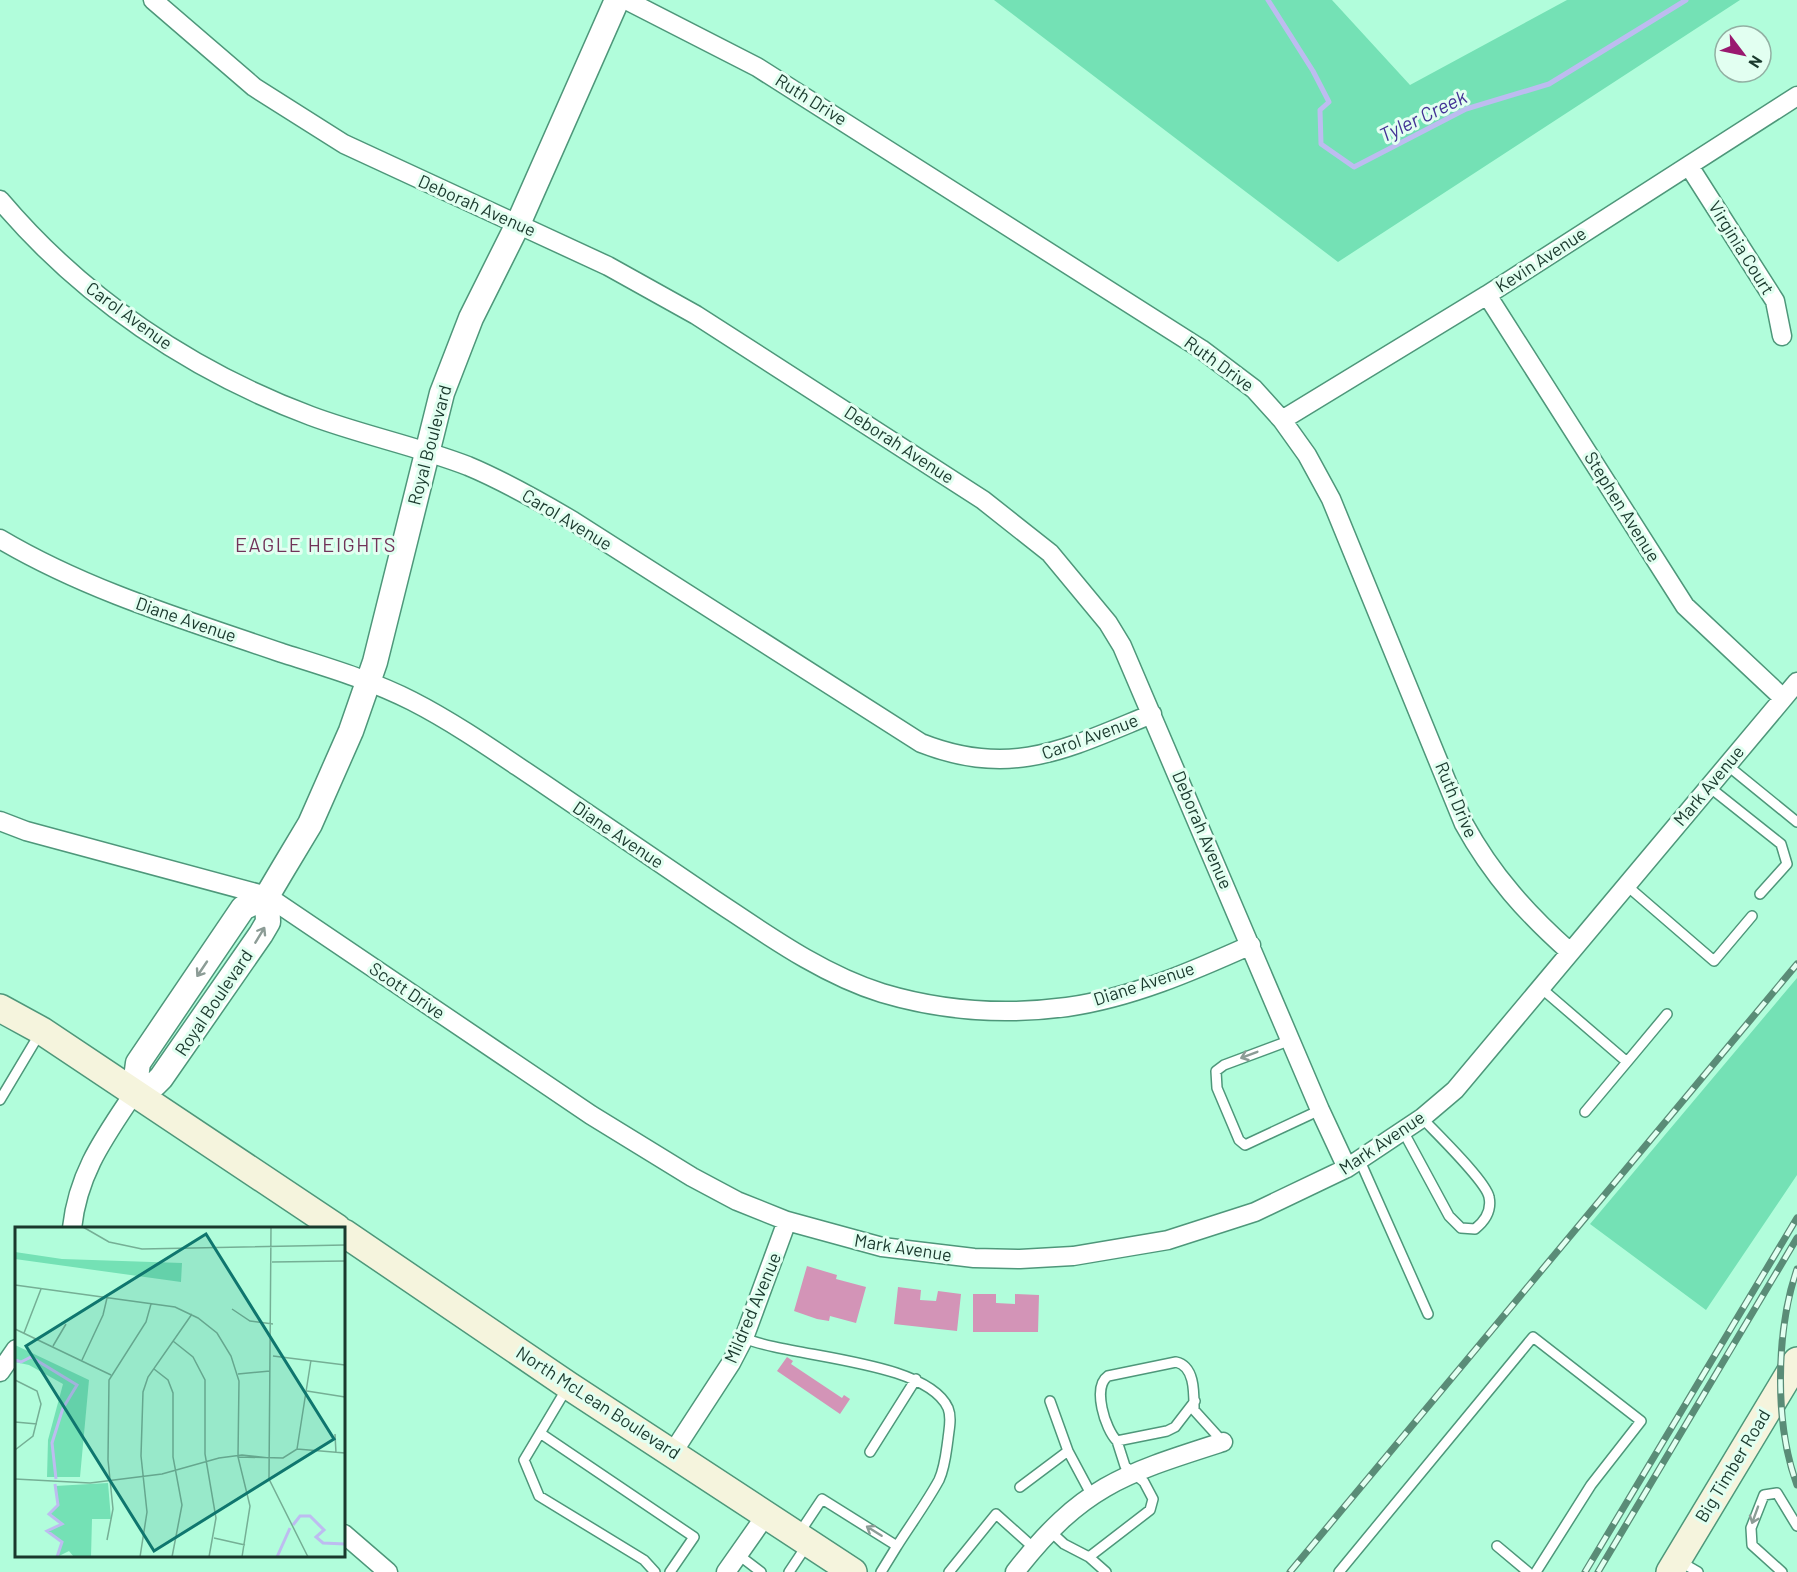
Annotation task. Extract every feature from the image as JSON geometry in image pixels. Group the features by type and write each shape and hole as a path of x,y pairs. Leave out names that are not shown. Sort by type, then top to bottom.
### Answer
{"main road":[{"path":"0,1008 42,1030 335,1227"},
{"name":"North McLean Boulevard","path":"345,1234 568,1386 673,1452 853,1572"},
{"name":"Big Timber Road","path":"1682,1568 1797,1361"}],"street":[{"name":"Deborah Avenue","path":"153,0 254,87 307,124 344,144 654,290 983,500 1050,553 1077,583 1122,646 1320,1110 1353,1165"},
{"name":"Royal Boulevard","path":"72,1227 74,1205 83,1176 134,1093 138,1063 243,908 267,896 324,796 369,682 442,393 456,354 518,224 616,0"},
{"name":"Ruth Drive","path":"626,0 757,67 845,121 1201,349 1254,389 1298,441 1331,499 1464,824 1479,851 1506,889 1570,952"},
{"name":"Kevin Avenue","path":"1282,420 1487,294 1797,96"},
{"name":"Virginia Court","path":"1689,166 1775,301 1782,336"},
{"name":"Carol Avenue","path":"0,200 30,235 68,271 113,308 182,354 245,388 312,416 470,467 542,502 897,730 940,751 995,760 1022,759 1071,747 1152,714"},
{"name":"Stephen Avenue","path":"1487,294 1685,606 1783,698"},
{"name":"Diane Avenue","path":"0,539 71,576 141,605 369,682 413,701 488,747 771,938 827,970 879,992 919,1002 970,1010 1025,1011 1070,1006 1120,995 1251,945"},
{"name":"Mark Avenue","path":"787,1221 835,1236 925,1254 1020,1259 1073,1256 1126,1249 1210,1228 1255,1212 1353,1165 1422,1118 1455,1090 1797,682"},
{"name":"Scott Drive","path":"0,822 267,896 640,1147 738,1201 787,1221"},
{"name":"Mildred Avenue","path":"673,1452 714,1390 744,1338 787,1221"},
{"path":"0,1372 15,1350"},
{"path":"1020,1570 1049,1530 1091,1494 1134,1472 1224,1442"},
{"path":"726,1572 740,1556 766,1515"},
{"path":"345,1535 388,1572"}],"lane":[{"path":"1727,765 1797,822"},
{"path":"1708,786 1781,844 1787,864 1760,894"},
{"path":"1626,885 1714,961 1752,916"},
{"path":"1541,988 1627,1062"},
{"path":"1585,1112 1667,1014"},
{"path":"0,1100 42,1030"},
{"path":"1291,1040 1224,1065 1216,1071 1215,1079 1239,1140 1245,1145 1320,1110"},
{"path":"1403,1131 1449,1216 1461,1228 1475,1229 1485,1222 1490,1210 1486,1188 1422,1118"},
{"path":"1353,1165 1428,1314"},
{"path":"1339,1572 1533,1337 1641,1422 1591,1485 1536,1572"},
{"path":"744,1338 761,1345 852,1363 916,1379 940,1396 947,1407 950,1421 945,1464 939,1479 881,1572"},
{"path":"1089,1557 1150,1510 1153,1500 1144,1482 1125,1466 1117,1441 1110,1435 1098,1390 1101,1381 1108,1376 1176,1362 1184,1364 1189,1369 1195,1401 1194,1410 1224,1442"},
{"path":"870,1452 916,1379"},
{"path":"568,1386 524,1460 539,1496 644,1560 656,1572"},
{"path":"1050,1401 1068,1451 1091,1494"},
{"path":"1117,1441 1167,1431 1175,1427 1195,1401"},
{"path":"540,1433 694,1537 670,1572"},
{"path":"1020,1487 1068,1451"},
{"path":"1782,1572 1752,1545 1751,1528 1764,1495 1777,1493 1797,1526"},
{"path":"789,1572 822,1499 897,1546"},
{"path":"949,1572 996,1514 1034,1548"},
{"path":"1049,1530 1064,1544 1089,1557 1106,1572"},
{"path":"1497,1546 1528,1572"},
{"path":"740,1556 761,1572"}],"green space":[{"path":"994,0 1332,0 1410,85 1567,0 1740,0 1338,262"},
{"path":"1797,978 1797,1175 1706,1310 1590,1224"}],"building":[{"path":"807,1266 837,1275 836,1279 866,1287 856,1323 830,1316 829,1321 817,1319 794,1311"},
{"path":"898,1287 921,1290 920,1300 936,1301 938,1291 961,1294 957,1331 894,1324"},
{"path":"973,1294 996,1294 996,1303 1015,1304 1015,1294 1039,1295 1038,1332 973,1332"},
{"path":"787,1357 793,1361 791,1364 842,1398 844,1395 850,1399 840,1414 777,1371"}],"waterway":[{"name":"Tyler Creek","path":"1268,0 1313,71 1329,102 1320,110 1321,144 1354,167 1466,109 1549,84 1686,0"}],"railway":[{"path":"1290,1572 1797,964"},
{"path":"1585,1572 1797,1218"},
{"path":"1598,1572 1797,1238"},
{"path":"1797,1269 1785,1320 1780,1377 1784,1434 1797,1485"}],"district":[{"name":"EAGLE HEIGHTS","path":"316,545"}]}
